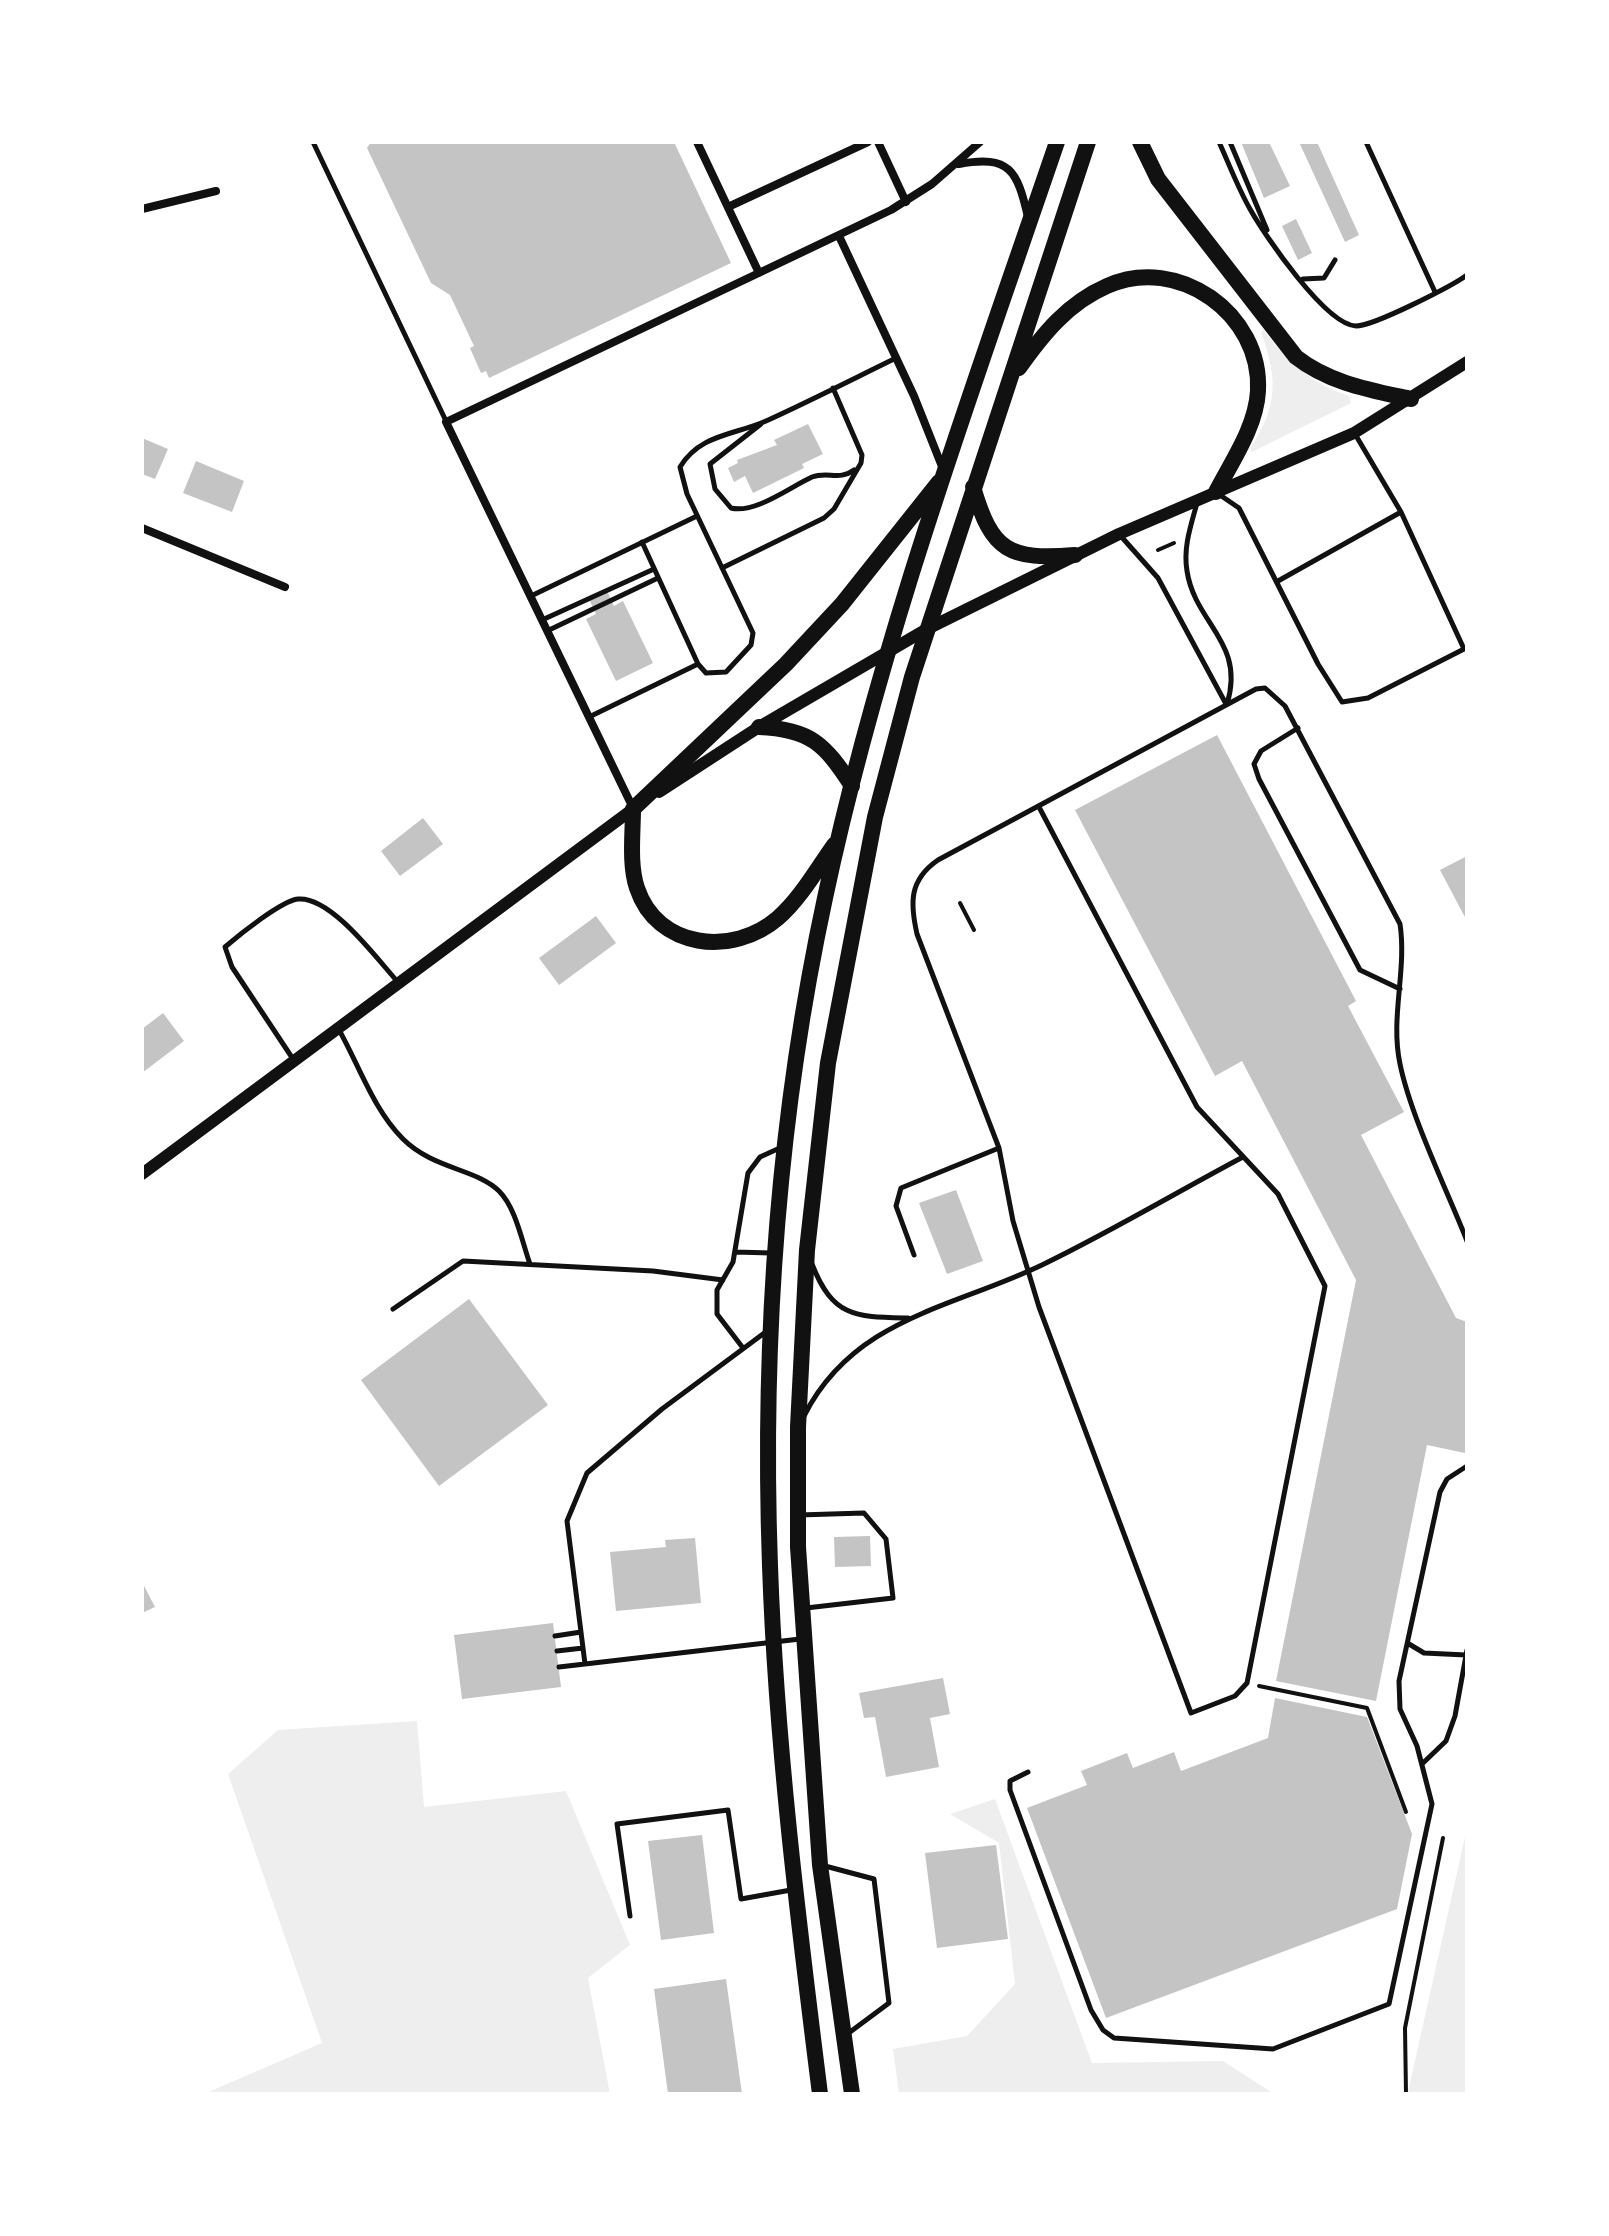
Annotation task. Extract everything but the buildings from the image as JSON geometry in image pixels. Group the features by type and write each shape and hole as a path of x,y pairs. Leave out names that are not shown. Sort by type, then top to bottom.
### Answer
{"highway":[{"path":"820,2094 796,1889 773,1642 770,1561 771,1328 786,1145 808,992 852,786 889,650 945,474 1057,142"},
{"path":"852,2094 820,1865 801,1608 798,1515 798,1427 807,1250 828,1063 866,863 893,747 927,629 1088,142"},
{"path":"1140,142 1158,179 1296,357 1313,370 1355,387 1411,399"},
{"path":"1009,382 1057,319 1106,286 1140,277 1164,278 1208,294 1241,327 1257,366 1258,392 1252,421 1216,492"},
{"path":"839,838 779,917 758,932 729,942 686,939 669,931 643,903 634,879 633,809 786,664 842,604 945,474"},
{"path":"973,487 987,530 1009,548 1037,558 1075,555"},
{"path":"759,727 799,731 813,738 833,758 852,786"}],"street":[{"path":"697,142 759,273"},
{"path":"728,207 868,142"},
{"path":"878,142 906,202"},
{"path":"633,809 446,422 906,202 958,164 980,142"},
{"path":"958,164 994,160 1008,167 1019,182 1030,223"},
{"path":"142,209 216,191"},
{"path":"839,236 896,358 945,474"},
{"path":"142,1174 633,809 759,727 927,629 1075,555 1354,433 1467,362"},
{"path":"142,528 285,587"}],"lane":[{"path":"313,142 446,422"},
{"path":"1219,142 1251,210 1268,235 1326,310 1355,326 1370,323 1435,292 1449,289 1467,275"},
{"path":"1230,142 1268,235"},
{"path":"1366,142 1435,292"},
{"path":"1302,279 1324,278 1335,260"},
{"path":"642,542 698,664 706,673 726,672 754,639 681,479 680,467 687,455 733,430 761,423 896,358"},
{"path":"722,568 830,514 861,463 861,446 833,388"},
{"path":"761,423 710,464 715,489 731,508 748,508 818,475 842,477 861,463"},
{"path":"1216,492 1239,508 1318,664 1342,702 1368,698 1464,649 1401,512 1354,433"},
{"path":"1197,501 1187,537 1187,573 1233,667 1226,705"},
{"path":"1278,581 1401,512"},
{"path":"531,596 697,516"},
{"path":"1119,534 1158,578 1226,705"},
{"path":"542,620 654,569"},
{"path":"547,631 658,578"},
{"path":"589,717 698,664"},
{"path":"1039,807 1197,1107 1278,1194 1325,1286 1247,1683 1235,1696 1191,1713 1028,1272 999,1148 917,934 910,901 927,868 1226,705 1256,689 1265,688 1280,699 1298,728 1400,924 1405,954 1396,1013 1400,1063 1467,1241"},
{"path":"1298,728 1261,751 1254,764 1259,779 1360,970 1400,989"},
{"path":"294,1060 232,967 225,947 243,932 296,899 308,901 349,927 398,982"},
{"path":"337,1027 385,1120 404,1141 424,1157 499,1190 510,1208 530,1264"},
{"path":"743,1349 717,1314 717,1290 735,1252 748,1173 760,1157 786,1145"},
{"path":"914,1255 896,1206 901,1188 999,1148"},
{"path":"798,1427 817,1391 838,1365 909,1318 1028,1272 1243,1156"},
{"path":"807,1250 817,1277 839,1308 862,1317 909,1318"},
{"path":"735,1252 776,1254"},
{"path":"393,1309 463,1261 653,1271 723,1280"},
{"path":"585,1664 567,1521 575,1495 587,1473 662,1409 771,1328"},
{"path":"1028,1772 1013,1778 1010,1790 1091,2010 1103,2030 1125,2041 1273,2049 1389,2004 1430,1829 1432,1804 1422,1764 1400,1709 1399,1681 1440,1492 1447,1479 1467,1466"},
{"path":"798,1515 864,1513 886,1539 893,1598 801,1608"},
{"path":"555,1636 581,1632"},
{"path":"559,1667 803,1639"},
{"path":"1409,1644 1424,1653 1466,1653 1455,1716 1446,1741 1422,1764"},
{"path":"557,1651 583,1648"},
{"path":"630,1916 617,1824 728,1810 741,1899 796,1889"},
{"path":"820,1865 874,1879 889,2003 842,2038"}],"path":[{"path":"1158,550 1176,543"},
{"path":"960,903 974,930"},
{"path":"1247,1683 1367,1708 1406,1812"},
{"path":"1406,2094 1405,2028 1443,1838"}],"shaded area":[{"path":"1264,330 1281,352 1301,370 1323,385 1349,396 1351,403 1252,452 1250,448 1266,419 1272,392 1270,364 1261,332"},
{"path":"417,1721 424,1807 566,1791 630,1945 588,1978 610,2094 204,2094 322,2043 228,1774 278,1730"},
{"path":"995,1799 1092,2063 1223,2061 1274,2094 899,2094 893,2049 967,2036 1015,1984 999,1843 950,1814"},
{"path":"1467,1828 1467,2094 1399,2094 1408,2092"}]}
